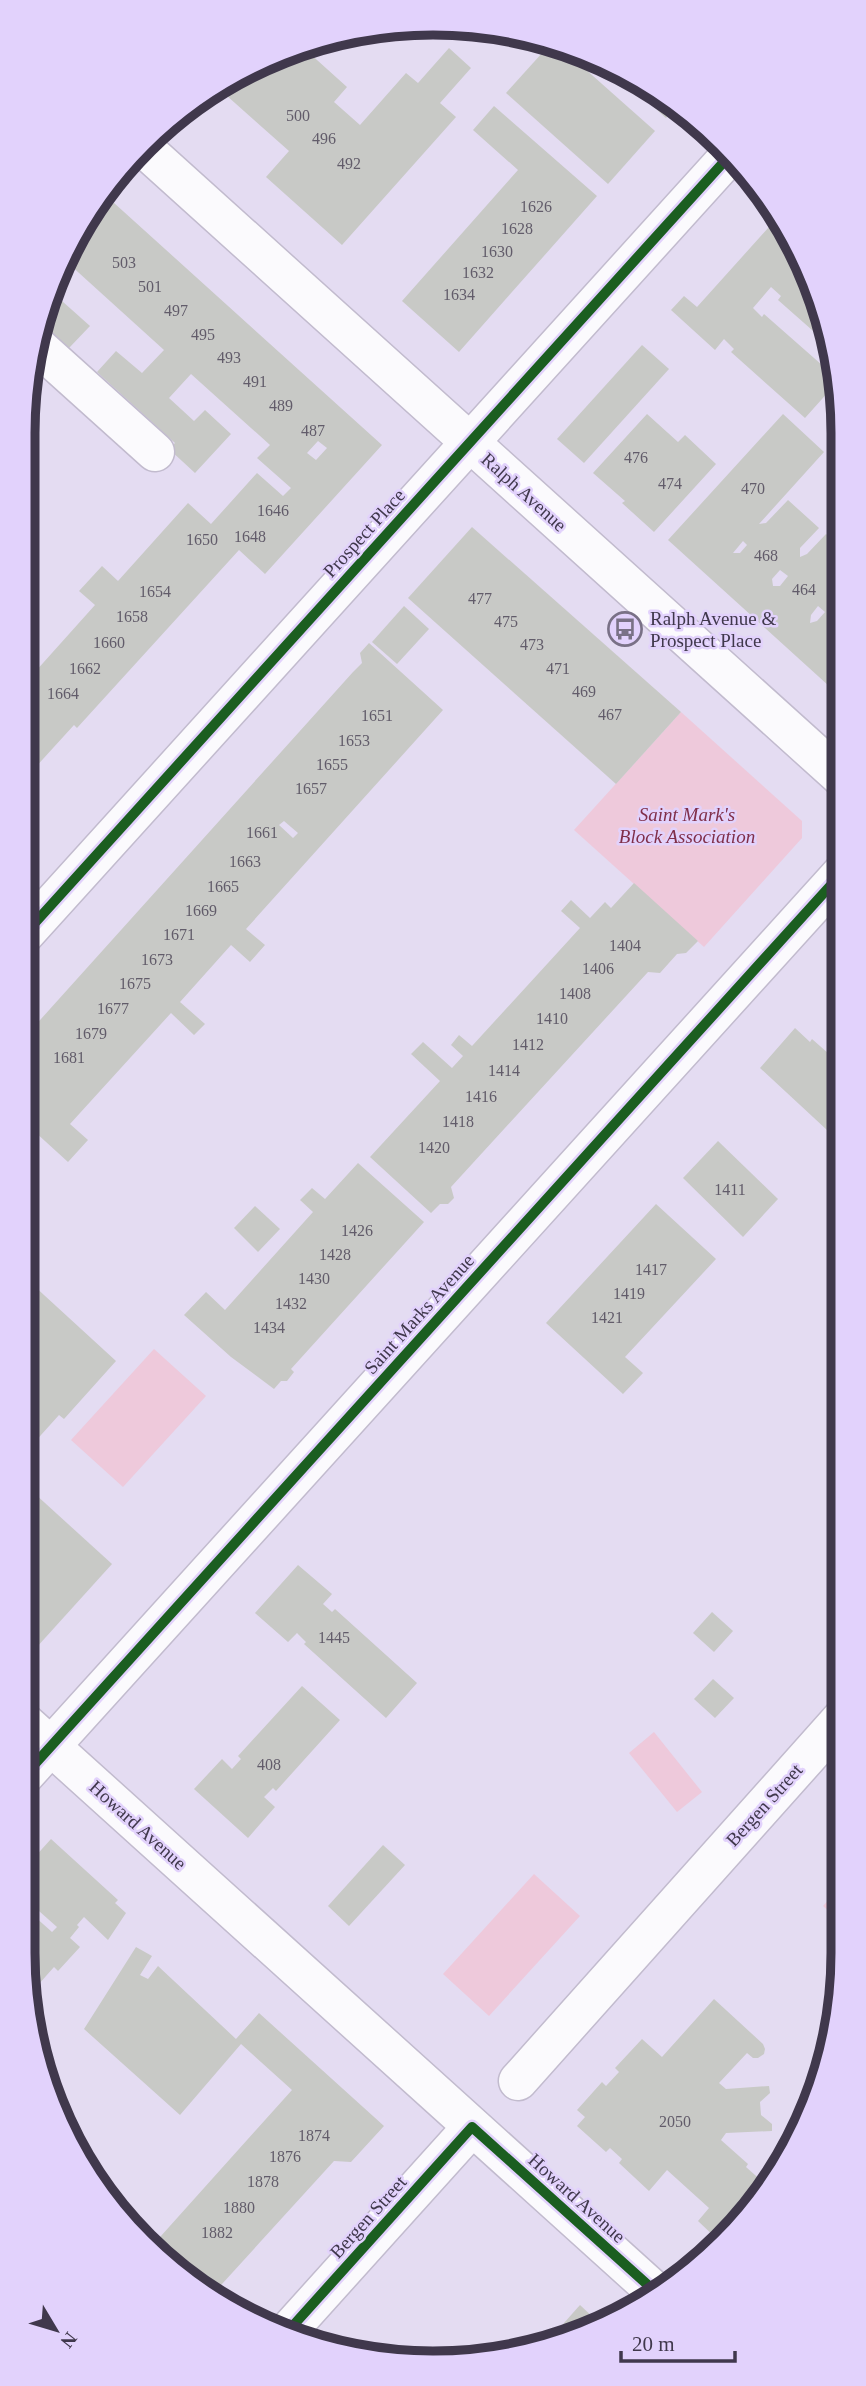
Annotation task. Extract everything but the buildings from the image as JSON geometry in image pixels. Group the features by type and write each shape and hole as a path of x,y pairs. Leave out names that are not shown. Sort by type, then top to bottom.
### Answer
{"street":[{"name":"Ralph Avenue","path":"150,154 831,769"},
{"name":"Prospect Place","path":"35,923 724,162"},
{"path":"44,353 155,452"},
{"name":"Saint Marks Avenue","path":"35,1764 831,885"},
{"name":"Bergen Street","path":"518,2081 831,1730"},
{"name":"Howard Avenue","path":"35,1732 650,2287"},
{"name":"Bergen Street","path":"292,2325 471,2127"}],"green space":[{"name":"Saint Mark's Block Association","path":"681,712 802,821 802,838 704,947 574,830"},
{"path":"154,1349 206,1396 123,1487 71,1440"},
{"path":"654,1732 702,1792 677,1812 629,1753"},
{"path":"534,1874 580,1916 489,2016 443,1974"},
{"path":"831,1897 831,1913 823,1906"}],"cycle path":[{"path":"35,923 724,162"},
{"path":"35,1764 831,885"},
{"path":"293,2326 472,2127 650,2287"}],"place":[{"name":"Ralph Avenue & Prospect Place","path":"625,629"}]}
